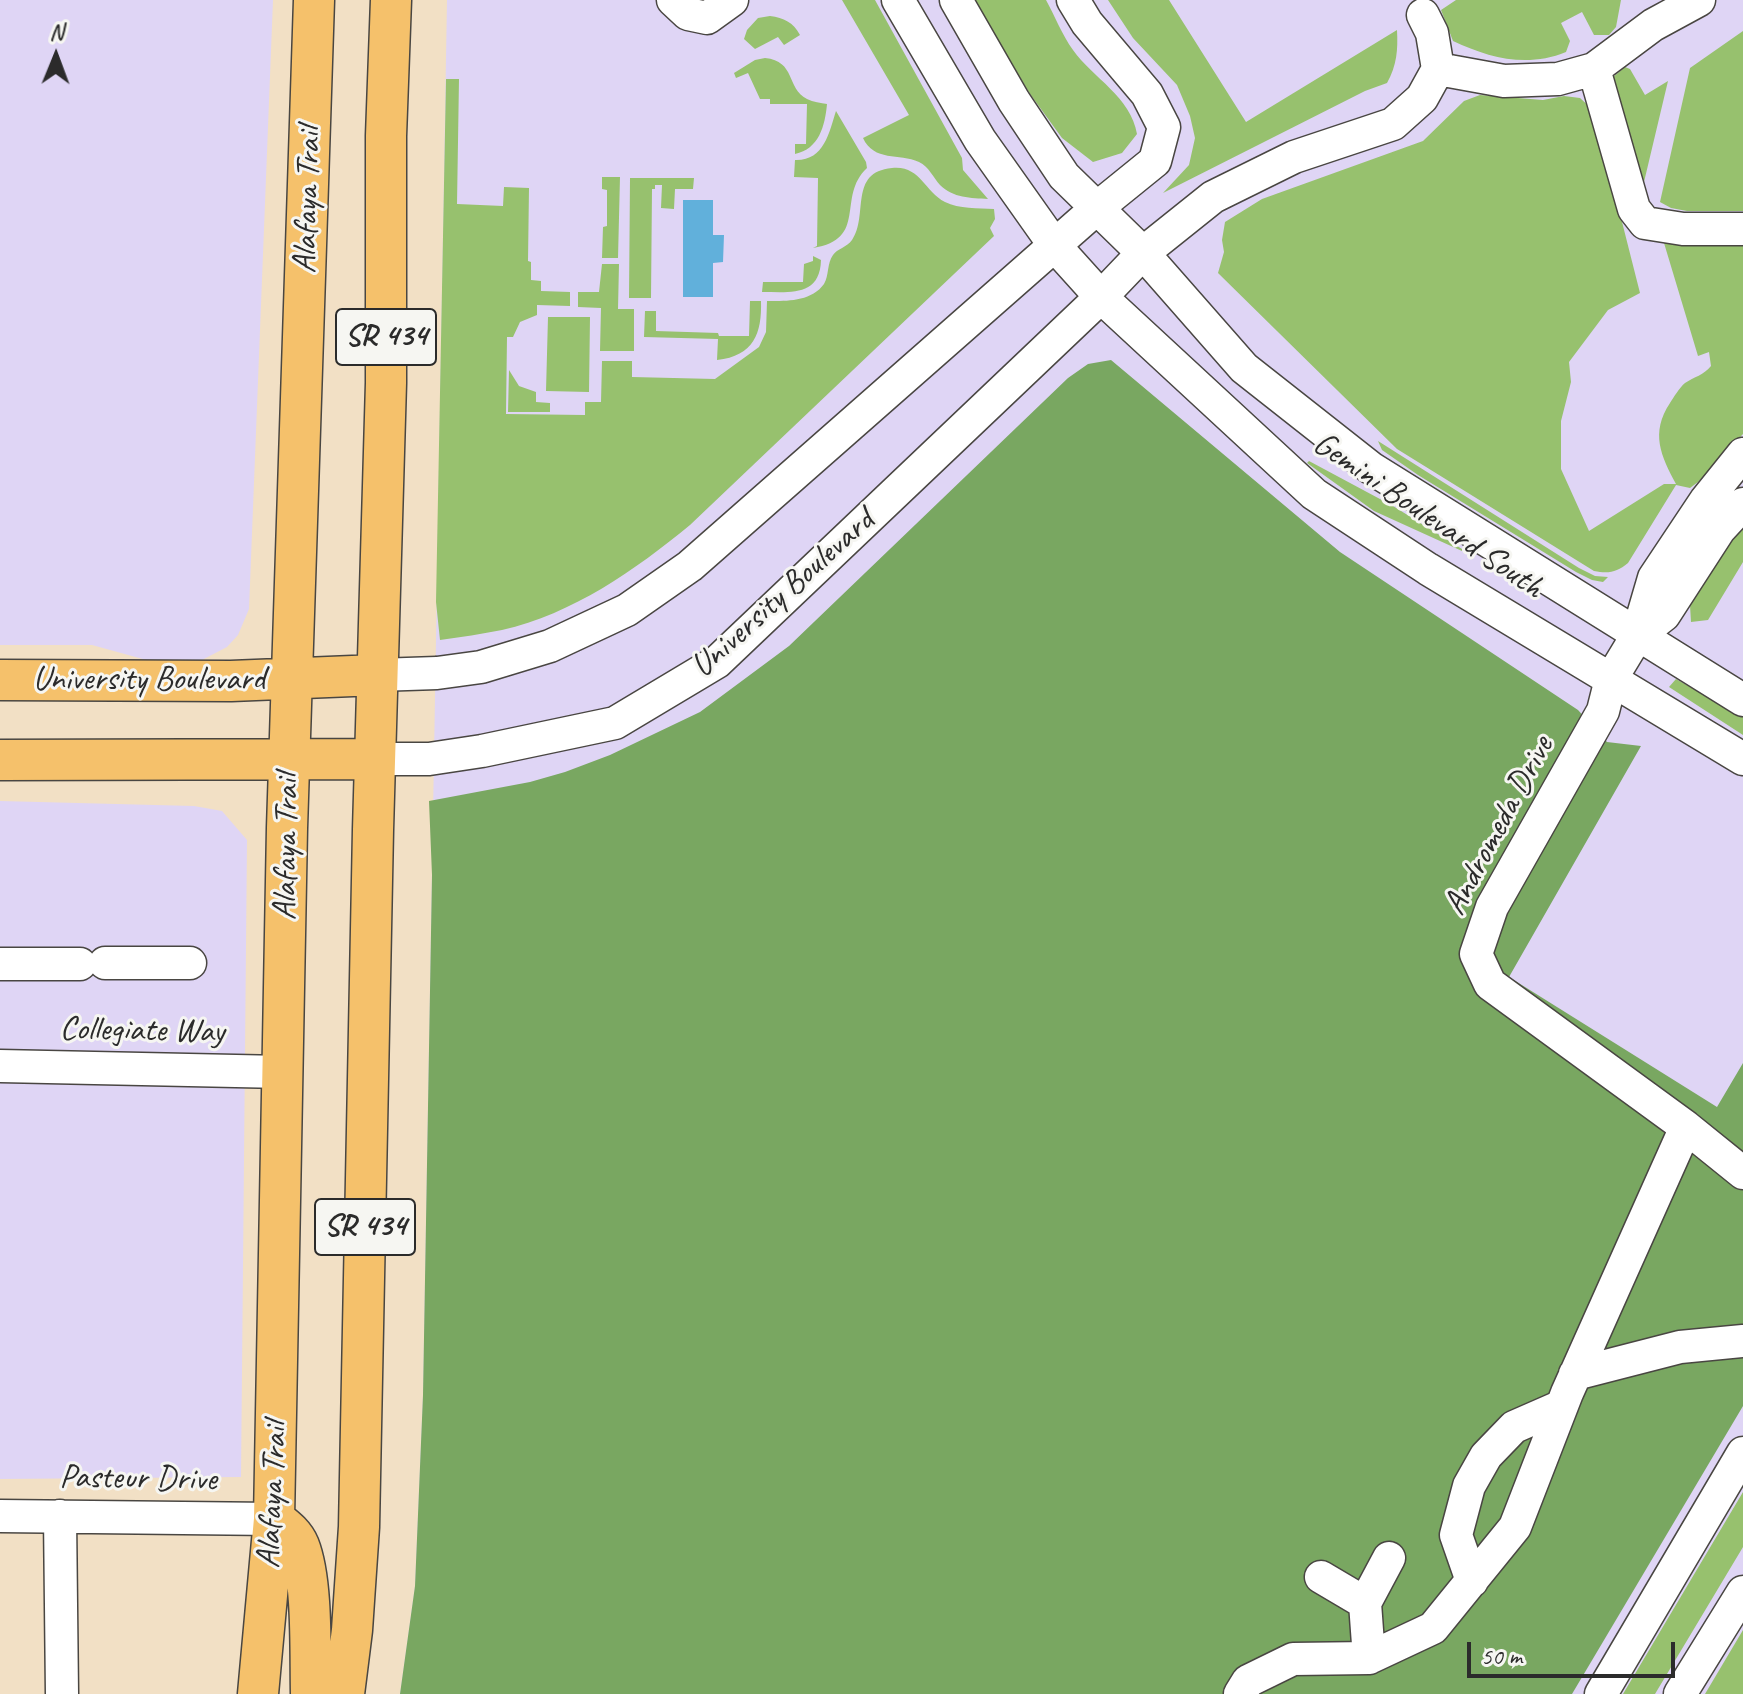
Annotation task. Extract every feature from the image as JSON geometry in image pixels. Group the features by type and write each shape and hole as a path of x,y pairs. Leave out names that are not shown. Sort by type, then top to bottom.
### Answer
{"main road":[{"name":"Alafaya Trail","path":"258,1694 274,1519 289,760 314,0"},
{"name":"SR 434","path":"344,1694 359,1527 386,383 386,136 391,0"},
{"name":"University Boulevard","path":"0,680 231,681 377,675"},
{"name":"University Boulevard","path":"0,760 375,759"},
{"path":"274,1519 288,1530 298,1544 306,1569 311,1694"}],"street":[{"path":"673,0 688,14 707,18 732,0"},
{"name":"Gemini Boulevard South","path":"898,0 980,140 1055,246 1101,297 1314,494 1428,569 1743,759"},
{"name":"Gemini Boulevard South","path":"956,0 1014,101 1064,176 1143,253 1244,368 1371,468 1743,700"},
{"name":"University Boulevard","path":"377,675 437,673 481,667 550,646 627,610 690,566 1097,208 1155,161 1164,127 1147,94 1087,23 1073,0"},
{"path":"1423,15 1432,33 1438,69 1504,81 1558,79 1594,69 1652,13 1699,0"},
{"name":"University Boulevard","path":"375,759 429,759 469,753 615,723 717,662 1101,297 1143,253 1213,197 1294,157 1393,124 1422,98 1438,69"},
{"path":"1594,69 1634,209 1645,223 1683,229 1743,229"},
{"path":"1637,636 1654,578 1706,500 1743,454"},
{"path":"1637,636 1664,615 1719,530 1743,504"},
{"name":"Andromeda Drive","path":"1637,636 1611,679 1603,711 1492,907 1476,954 1490,984 1686,1127 1743,1173"},
{"path":"0,964 190,963"},
{"name":"Collegiate Way","path":"0,1066 283,1072"},
{"path":"1240,1694 1248,1681 1293,1659 1369,1658 1433,1628 1515,1527 1575,1374 1686,1127"},
{"path":"1575,1374 1680,1347 1743,1341"},
{"path":"1472,1581 1456,1535 1469,1486 1486,1456 1514,1427 1562,1406"},
{"path":"1601,1694 1743,1453"},
{"name":"Pasteur Drive","path":"0,1516 274,1519"},
{"path":"60,1516 62,1694"},
{"path":"1369,1658 1365,1603 1389,1558"},
{"path":"1321,1577 1365,1603"},
{"path":"1680,1694 1743,1592"}],"shaded area":[{"path":"0,0 273,0 249,609 238,635 227,647 202,660 150,661 92,645 0,645"},
{"path":"447,0 1743,0 1743,1694 400,1694 415,1586 423,1395"},
{"path":"0,801 194,806 222,811 247,840 241,1477 0,1479"}],"green space":[{"path":"842,0 875,0 962,158 963,170 988,199 951,193 919,162 880,154 868,146 863,138 909,115"},
{"path":"974,0 1046,0 1073,50 1119,99 1133,121 1137,134 1122,153 1093,162 1062,138 1030,94"},
{"path":"1108,0 1169,0 1246,122 1397,30 1395,64 1387,83 1365,91 1163,193 1189,165 1195,138 1190,116 1177,85 1133,38"},
{"path":"1456,0 1621,0 1616,27 1609,35 1594,35 1582,12 1561,23 1570,41 1566,52 1523,60 1494,56 1453,41 1441,10"},
{"path":"770,16 788,21 800,35 784,45 778,37 755,49 744,39 747,30 758,18"},
{"path":"1743,31 1743,211 1671,208 1660,202 1690,68"},
{"path":"765,58 782,64 800,94 809,100 827,104 825,120 815,142 795,154 795,144 806,144 807,104 770,104 770,99 760,99 748,73 736,78 734,73 755,60"},
{"path":"1625,67 1630,69 1645,95 1668,81 1644,182 1637,186 1613,77"},
{"path":"446,79 459,79 457,204 503,206 504,187 529,188 528,261 531,262 531,280 541,281 541,291 570,292 570,306 537,305 537,315 520,322 513,337 507,337 506,414 585,415 585,402 601,402 602,361 632,361 632,377 715,379 759,347 766,332 767,301 805,297 824,284 833,255 852,240 857,230 864,186 878,171 892,168 909,170 945,202 962,207 994,209 995,219 990,228 994,236 690,525 647,558 602,588 554,613 502,630 440,640 436,602"},
{"path":"1480,95 1543,100 1564,96 1580,98 1592,109 1640,293 1608,310 1569,362 1571,382 1561,421 1561,469 1589,531 1664,484 1676,484 1662,454 1660,424 1681,387 1711,366 1709,352 1698,356 1665,239 1743,238 1743,434 1698,482 1690,488 1676,485 1628,563 1612,572 1594,571 1397,449 1218,273 1224,252 1225,222 1262,199 1423,141 1464,101"},
{"path":"836,111 867,168 853,191 847,226 841,236 813,248 817,246 818,178 794,177 795,160 813,156 819,151 828,136"},
{"path":"602,177 620,177 618,258 602,258 603,227 607,226 607,190 602,189"},
{"path":"630,178 694,178 693,189 675,189 674,209 661,208 662,185 655,185 652,189 651,298 629,298"},
{"path":"813,256 821,260 815,281 809,286 793,292 762,292 763,282 803,282 804,264 813,261"},
{"path":"602,264 619,264 618,309 634,309 634,351 600,351 601,308 578,307 578,292 599,292"},
{"path":"750,301 761,301 757,333 747,348 730,358 717,360 718,339 644,337 645,311 656,311 656,331 749,336"},
{"path":"548,317 590,317 589,392 546,391"},
{"path":"1111,360 1340,552 1578,710 1607,742 1641,746 1509,977 1717,1107 1743,1063 1743,1406 1572,1694 400,1694 415,1586 423,1395 432,875 429,801 530,782 565,772 610,755 700,712 789,646 1068,378 1088,364"},
{"path":"509,370 519,386 536,392 536,402 550,403 550,412 508,412"},
{"path":"1378,441 1579,568 1595,576 1608,577 1603,582 1576,572 1418,475 1382,450"},
{"path":"1309,461 1393,506 1462,551 1374,511 1307,463"},
{"path":"1743,520 1743,562 1708,620 1691,622 1690,605 1695,595"},
{"path":"1676,679 1743,717 1743,735 1669,687"},
{"path":"1743,1492 1743,1547 1655,1694 1623,1694"},
{"path":"1743,1630 1743,1694 1705,1694"}],"water":[{"path":"683,200 713,200 713,235 724,235 723,262 713,263 713,297 683,297"}]}
